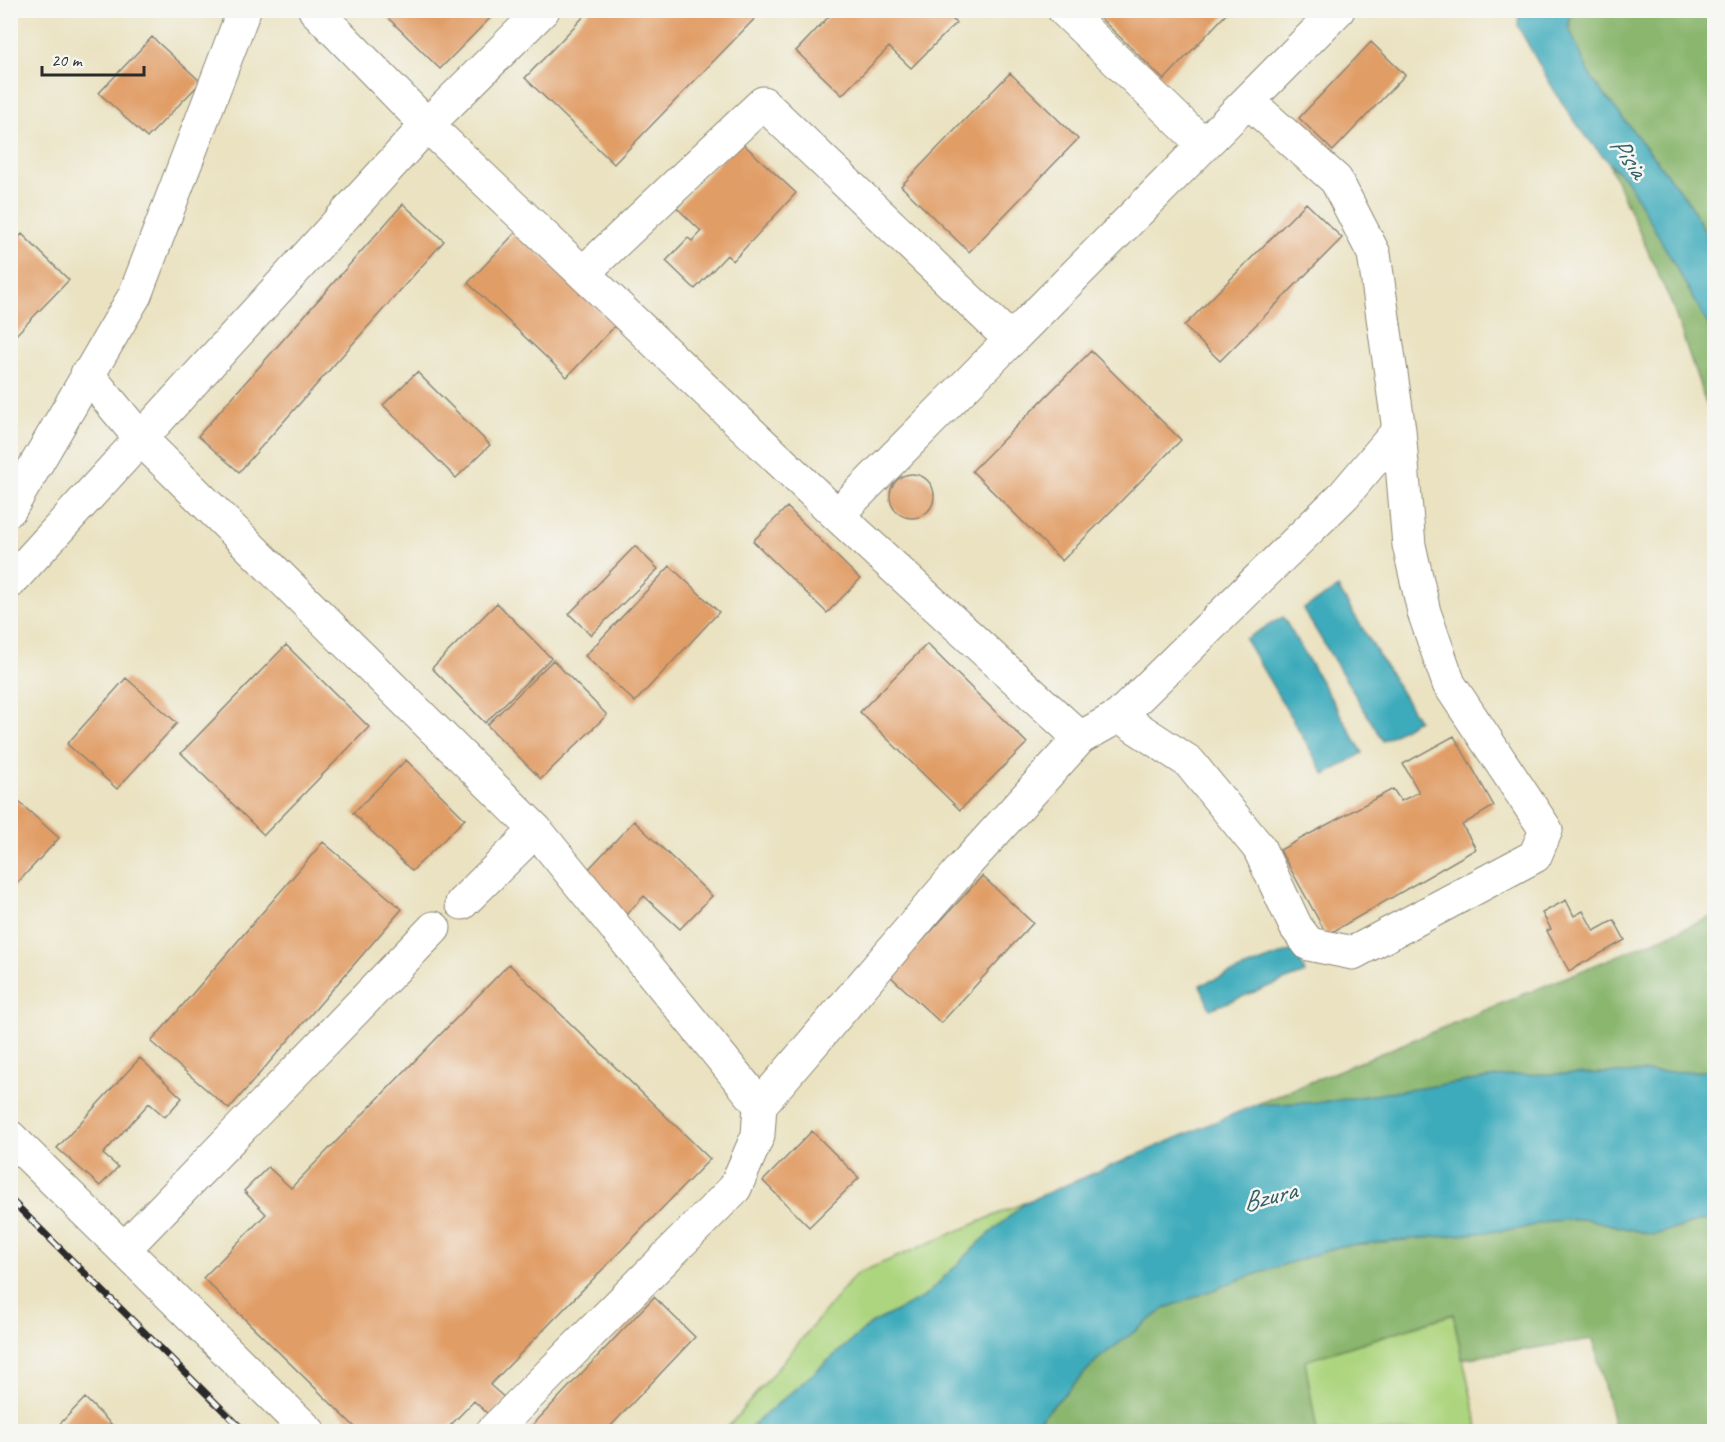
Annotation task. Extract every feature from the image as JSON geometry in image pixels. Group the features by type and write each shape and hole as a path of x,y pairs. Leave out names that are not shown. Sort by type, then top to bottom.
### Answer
{"lane":[{"path":"10,509 135,295 244,10"},
{"path":"315,10 427,125 837,515 1080,738"},
{"path":"10,582 427,125 543,10"},
{"path":"1064,10 1204,145"},
{"path":"837,515 1338,10"},
{"path":"1119,716 1189,762 1259,848 1296,927 1309,944 1353,952 1535,855 1546,830 1449,684 1424,612 1409,545 1399,430 1374,254 1336,180 1248,101"},
{"path":"583,273 763,103 1011,340"},
{"path":"87,374 141,439 536,830 760,1105"},
{"path":"492,1431 735,1188 758,1135 760,1105 965,865 1080,738 1119,716 1344,495 1399,430"},
{"path":"462,903 536,830"},
{"path":"124,1249 434,928"},
{"path":"10,1137 309,1431"}],"green space":[{"path":"1570,11 1714,11 1714,250 1688,202 1596,84 1581,58 1572,34"},
{"path":"1609,164 1627,180 1709,326 1714,351 1714,426 1672,305"},
{"path":"1714,916 1714,1071 1511,1075 1325,1102 1255,1105"},
{"path":"1026,1202 979,1243 924,1297 871,1324 746,1431 724,1432 856,1274"},
{"path":"1586,1219 1654,1235 1705,1220 1714,1222 1714,1430 1615,1431 1593,1339 1462,1359 1453,1314 1305,1361 1317,1431 1028,1432 1098,1359 1166,1308 1244,1278 1341,1246 1519,1229 1548,1221"},
{"path":"1453,1314 1479,1431 1317,1431 1304,1361"}],"water":[{"name":"Pisia","path":"1519,11 1570,11 1568,26 1592,79 1689,202 1714,250 1714,351 1709,326 1627,180 1609,163 1579,127 1541,69 1518,26"},
{"path":"1338,588 1418,720 1383,741 1303,609"},
{"path":"1283,617 1363,753 1325,775 1245,639"},
{"path":"1296,949 1305,973 1210,1009 1200,985"},
{"name":"Bzura","path":"1714,1071 1714,1222 1705,1220 1654,1235 1586,1219 1548,1221 1519,1229 1341,1246 1244,1278 1166,1308 1098,1359 1028,1431 746,1431 871,1324 924,1297 979,1243 1026,1202 1255,1105 1325,1102 1511,1075"}],"building":[{"path":"380,10 498,10 440,69"},
{"path":"590,10 763,10 614,164 525,78"},
{"path":"835,10 943,10 956,23 911,68 889,47 842,95 796,51"},
{"path":"1092,10 1230,10 1164,80"},
{"path":"152,37 201,82 147,138 99,93"},
{"path":"1371,42 1405,75 1333,151 1299,118"},
{"path":"1010,73 1078,139 969,252 901,186"},
{"path":"739,140 796,193 733,261 727,255 695,289 666,261 688,238 692,241 701,231 677,208"},
{"path":"1306,203 1342,238 1220,361 1184,326"},
{"path":"403,204 444,241 239,472 198,436"},
{"path":"516,232 615,326 567,377 468,283"},
{"path":"22,234 69,280 10,341 10,246"},
{"path":"1091,351 1181,440 1062,561 972,471"},
{"path":"417,372 490,445 456,478 383,405"},
{"path":"912,474 927,481 934,496 927,511 912,518 897,511 890,496 897,481"},
{"path":"787,507 860,579 827,613 753,541"},
{"path":"635,546 658,569 591,635 569,614"},
{"path":"670,566 719,612 635,702 585,656"},
{"path":"497,603 551,658 485,723 432,668"},
{"path":"927,644 1027,743 960,810 860,712"},
{"path":"286,645 369,727 264,835 181,753"},
{"path":"553,660 607,715 541,779 487,725"},
{"path":"126,678 177,723 117,789 67,744"},
{"path":"1454,736 1494,806 1462,825 1476,849 1327,935 1280,850 1393,789 1401,801 1419,792 1403,764"},
{"path":"406,760 465,819 412,871 353,813"},
{"path":"10,794 59,838 10,891"},
{"path":"634,821 712,896 680,929 644,896 625,916 582,876"},
{"path":"323,842 402,909 229,1109 151,1042"},
{"path":"982,876 1033,923 941,1023 890,976"},
{"path":"1566,900 1574,916 1583,911 1594,931 1614,920 1625,940 1569,971 1547,931 1551,929 1542,913"},
{"path":"509,964 710,1159 490,1385 506,1399 490,1416 474,1401 444,1432 360,1432 203,1278 266,1214 244,1191 268,1167 291,1188"},
{"path":"140,1058 182,1098 165,1117 149,1103 103,1154 118,1167 100,1186 57,1148"},
{"path":"812,1131 859,1178 809,1227 763,1181"},
{"path":"654,1297 695,1337 605,1432 526,1432"},
{"path":"85,1398 119,1432 52,1432"}],"railway":[{"path":"10,1199 245,1432"}]}
